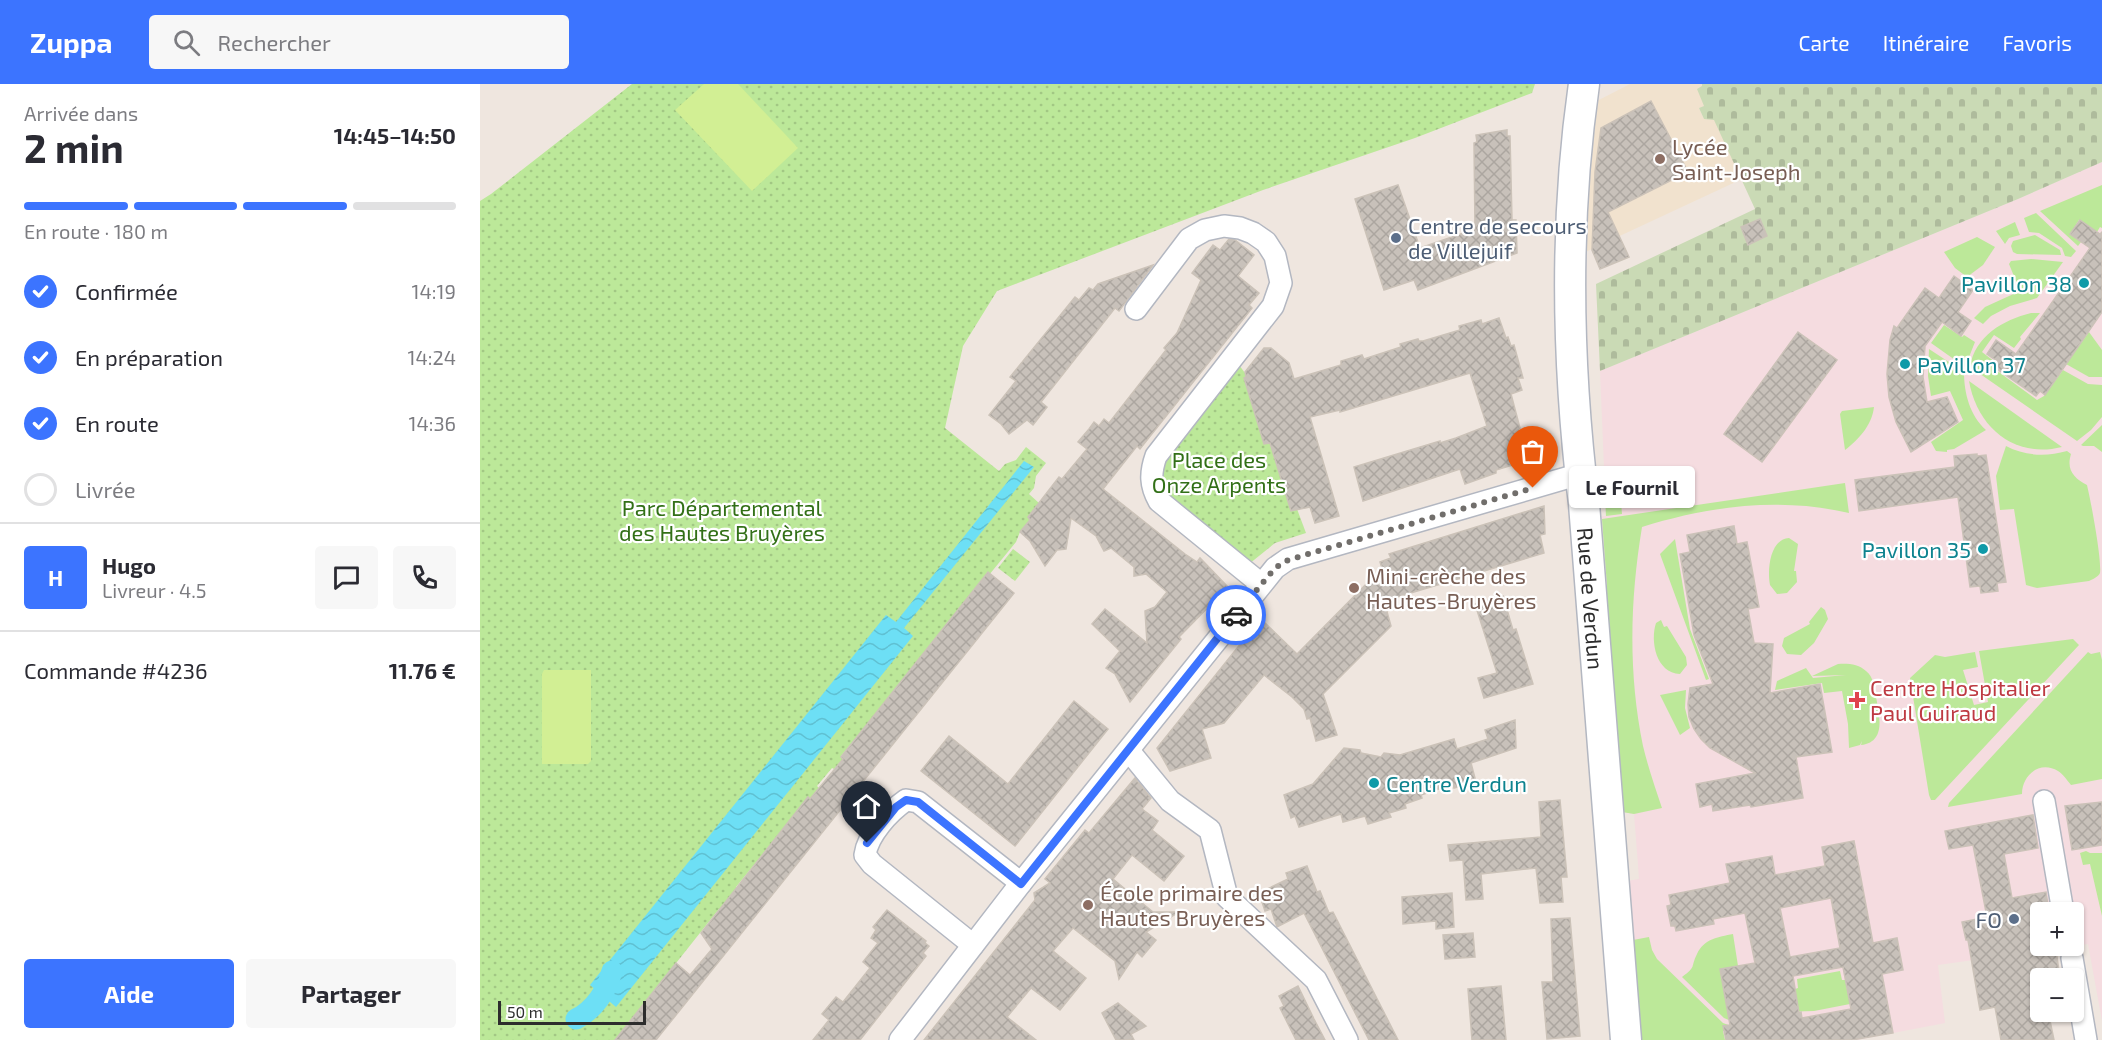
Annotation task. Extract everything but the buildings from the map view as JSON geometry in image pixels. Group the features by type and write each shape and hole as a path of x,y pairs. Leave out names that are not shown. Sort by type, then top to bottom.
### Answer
{"street":[{"name":"Rue de Verdun","path":"1584,84 1576,138 1569,242 1569,303 1580,474 1626,1040"},
{"path":"1136,309 1189,239 1205,230 1224,226 1240,228 1266,242 1275,256 1281,283 1273,306 1155,456 1150,480 1159,501 1261,584"},
{"path":"900,1040 1021,884 1275,568 1288,560 1580,474"},
{"path":"1129,751 1170,801 1210,830 1227,897 1316,981 1347,1040"},
{"path":"973,945 872,864 865,855 867,843 896,807 906,800 918,802 1021,884"},
{"path":"2044,801 2061,902"},
{"path":"2072,958 2086,1040"}],"shaded area":[{"name":"Lycée Saint-Joseph","path":"1630,84 1702,84 1705,106 1699,108 1704,119 1714,119 1742,179 1581,254 1595,102"},
{"name":"Centre Hospitalier Paul Guiraud","path":"2102,162 2102,1021 2088,944 2084,945 2084,902 2030,902 2030,952 1938,965 1945,1023 1857,1040 1642,1040 1627,881 1639,879 1634,814 1622,812 1604,587 1607,586 1602,516 1606,516 1600,371 2018,199"}],"green space":[{"name":"Parc Départemental des Hautes Bruyères","path":"632,84 1535,84 1532,93 1415,138 1263,190 997,291 963,346 945,428 999,471 1005,464 1016,460 1026,447 1046,463 1036,476 1034,488 1029,494 1039,503 1028,517 1030,520 1020,532 1016,542 841,756 843,759 817,786 819,788 810,799 808,798 736,887 738,889 722,910 719,909 615,1040 480,1040 480,201"},
{"path":"704,84 738,84 798,148 752,191 675,110"},
{"path":"1702,84 2102,84 2102,162 2018,199 1600,371 1596,284 1755,209 1714,120 1704,119 1699,108 1704,106 1697,89"},
{"path":"2102,185 2102,228 2100,227 2097,232 2079,220 2070,234 2081,242 2078,246 2040,211"},
{"path":"2036,213 2076,251 2071,257 2065,256 2062,248 2039,233 2029,232 2024,218"},
{"path":"2015,222 2020,235 2009,238 2005,244 1996,231"},
{"path":"2035,235 2060,250 2061,255 2013,252 2011,246 2013,241"},
{"path":"1977,237 1995,247 1983,265 1967,277 1955,268 1944,252"},
{"path":"2031,259 2063,262 2037,298 2010,306 1991,316 1983,324 1974,318 1985,307 2020,291 2009,264 2011,261"},
{"path":"2031,313 2040,313 2014,348 1994,335 1982,352 1995,362 1993,365 1997,367 1996,370 2037,400 2044,396 2063,370 2088,384 2102,385 2102,417 2077,441 1970,367 1973,356 1984,338 2010,320"},
{"path":"1944,325 1962,337 1964,335 1975,342 1965,367 1931,343"},
{"path":"2089,332 2102,350 2102,377 2089,377 2066,364"},
{"path":"1929,349 1964,372 1969,404 1976,418 1986,430 1947,452 1936,451 1931,442 1963,420 1950,391 1931,396 1928,376"},
{"name":"Place des Onze Arpents","path":"1239,365 1245,373 1264,444 1270,443 1291,511 1297,509 1306,533 1275,543 1249,564 1164,494 1160,487 1164,454"},
{"path":"1969,381 2062,447 2028,448 2014,444 2000,436 1980,412 1973,398"},
{"path":"1874,407 1871,420 1864,431 1845,450 1840,414 1842,411"},
{"path":"2102,425 2102,452 2094,446 2081,445"},
{"path":"2006,446 2036,455 2067,451 2071,454 2070,469 2087,485 2089,493 2099,556 2100,573 2097,577 2089,581 2037,588 2026,585 2014,509 2000,510 1996,476"},
{"path":"1621,467 1629,471 1634,478 1619,479 1622,514 1606,516 1604,476 1611,468"},
{"path":"1845,483 1849,513 1797,505 1745,506 1693,514 1642,527 1633,609 1633,663 1643,746 1662,808 1634,814 1622,812 1604,587 1607,586 1602,519"},
{"path":"1789,538 1798,544 1794,571 1796,571 1797,582 1787,593 1777,594 1770,585 1771,556 1778,544"},
{"path":"1675,539 1690,629 1709,679 1706,680 1660,554"},
{"path":"1013,549 1030,562 1015,581 998,568"},
{"path":"1821,607 1825,610 1828,619 1814,643 1801,655 1787,654 1782,646 1784,638 1810,624 1809,622"},
{"path":"1661,620 1686,657 1687,665 1680,674 1665,668 1657,655 1654,630 1656,623"},
{"path":"2073,639 2079,645 1935,800 1931,800 1910,678 1935,655 1945,657 1975,652 1978,667 1963,670 1974,705 1988,702 1979,651"},
{"path":"2088,652 2091,654 2100,652 2102,660 2102,779 2071,785 2058,771 2045,767 2039,768 2033,771 2025,781 2022,794 1948,807 1949,803"},
{"path":"1838,664 1860,667 1869,673 1872,679 1879,711 1879,726 1875,739 1869,743 1861,745 1862,741 1860,745 1849,748 1848,724 1842,691 1824,693 1822,683 1775,690 1777,681 1806,668 1813,678 1846,675 1812,676"},
{"path":"544,670 591,670 591,761 588,764 542,764 542,674"},
{"path":"1686,690 1685,708 1690,728 1680,735 1660,695"},
{"path":"2086,851 2102,853 2102,916 2090,864 2083,865 2080,853"},
{"path":"1733,934 1738,966 1720,970 1731,1021 1724,1018 1682,977 1691,969 1703,945"},
{"path":"1649,937 1657,959 1723,1023 1731,1026 1747,1026 1723,1031 1725,1040 1640,1040 1633,940"},
{"path":"1840,971 1842,980 1845,980 1850,1004 1814,1011 1780,1012 1798,988 1797,979"}],"water":[{"path":"1024,461 1034,467 904,628 913,636 616,1007 590,985 886,615 896,622"}],"waterway":[{"path":"576,1019 589,1011 599,999 612,971"}],"way so far":[{"path":"1236,615 1275,568 1288,560 1533,488"}],"place":[{"name":"Lycée Saint-Joseph","path":"1660,159"},
{"name":"Centre de secours de Villejuif","path":"1396,238"},
{"name":"Pavillon 38","path":"2084,283"},
{"name":"Pavillon 37","path":"1905,364"},
{"name":"Le Fournil","path":"1533,488"},
{"name":"Pavillon 35","path":"1983,549"},
{"name":"Mini-crèche des Hautes-Bruyères","path":"1354,588"},
{"name":"Centre Hospitalier Paul Guiraud","path":"1857,700"},
{"name":"Centre Verdun","path":"1374,783"},
{"name":"École primaire des Hautes Bruyères","path":"1088,905"},
{"name":"FO","path":"2014,919"}],"route":[{"path":"867,843 896,807 906,800 918,802 1021,884 1236,615"}]}
